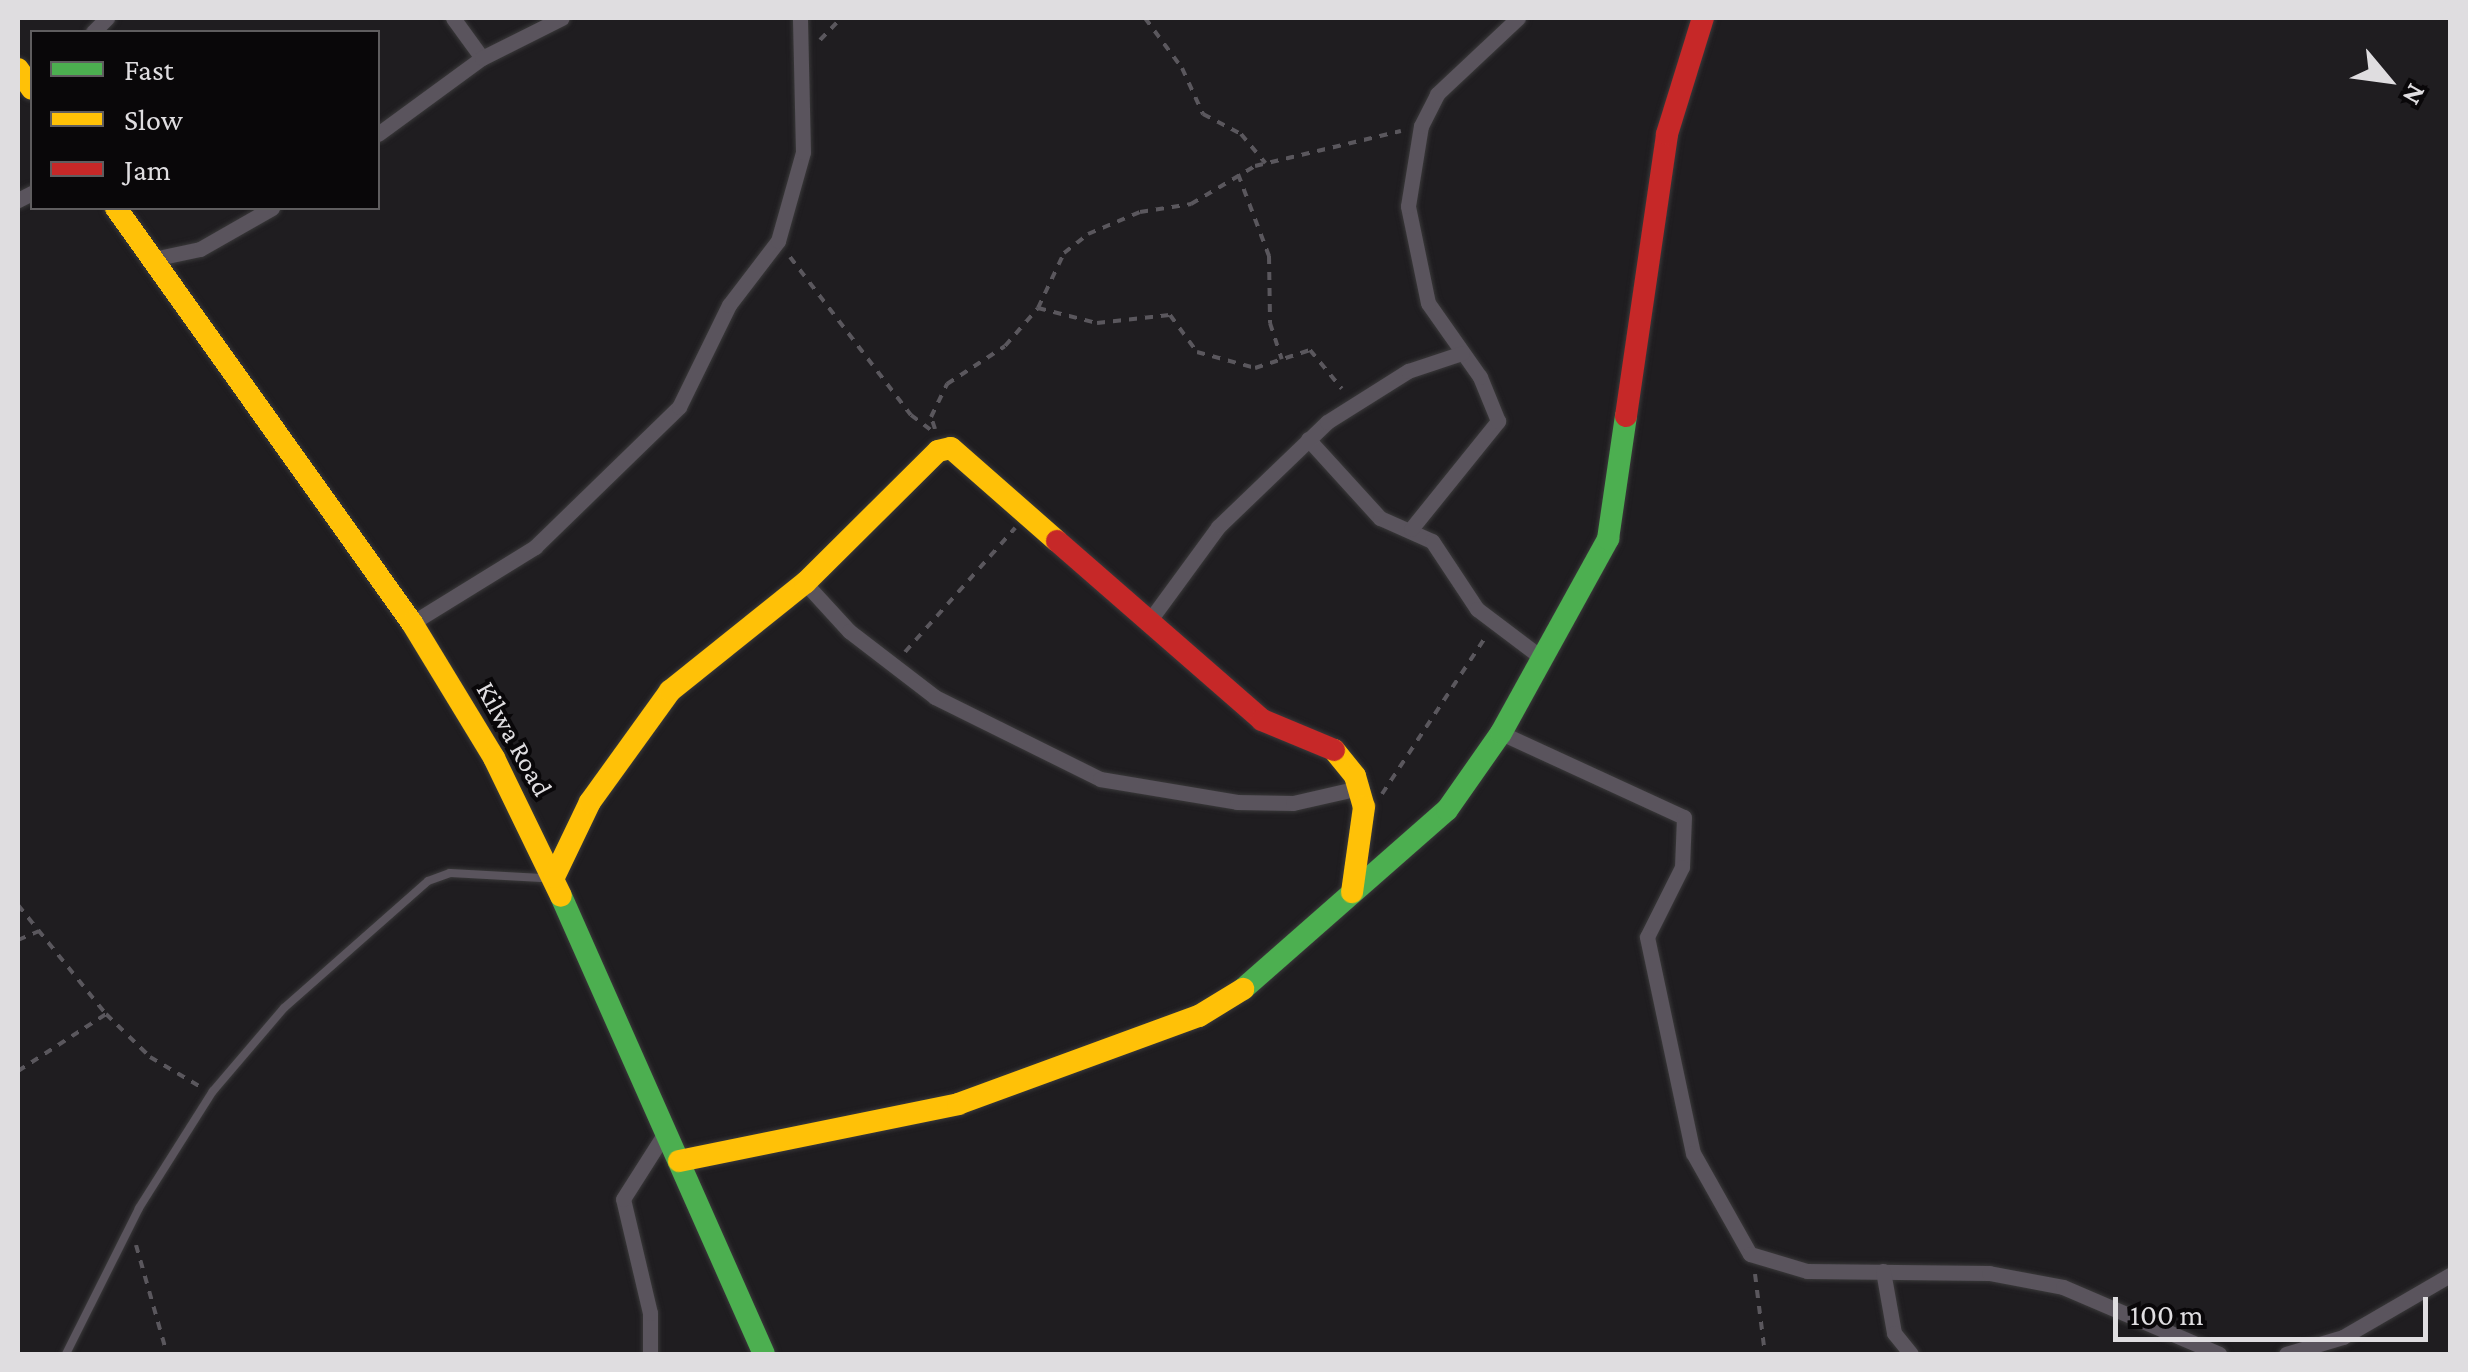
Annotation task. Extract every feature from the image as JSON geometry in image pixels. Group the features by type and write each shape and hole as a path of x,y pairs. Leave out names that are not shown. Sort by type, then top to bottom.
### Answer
{"main road":[{"path":"679,1161 958,1104 1134,1044 1268,972 1447,810 1501,733 1608,540 1668,134 1702,18"},
{"name":"Kilwa Road","path":"117,210 412,623 554,878 764,1354"},
{"path":"554,878 590,802 660,703 704,658 805,583 938,451 943,440 1262,720 1334,749 1358,788 1366,821 1352,892"}],"street":[{"path":"453,18 482,58"},
{"path":"380,133 482,58 562,18"},
{"path":"412,623 496,578 664,429 730,304 778,242 803,152 804,58 800,18"},
{"path":"1412,530 1438,488 1497,428 1480,377 1428,303 1408,206 1421,126 1437,94 1518,18"},
{"path":"153,259 200,249 268,210"},
{"path":"1150,620 1218,526 1308,440 1353,404 1408,371 1462,353"},
{"path":"1308,440 1380,518 1432,540 1469,599 1543,659"},
{"path":"805,583 894,666 1024,746 1100,779 1237,802 1293,803 1358,788"},
{"path":"1501,733 1551,760 1636,789 1687,824 1682,868 1647,938 1692,1154 1750,1254 1808,1272 1990,1273 2063,1287 2219,1354"},
{"path":"650,1354 650,1313 623,1199 666,1130"},
{"path":"1883,1270 1894,1333 1910,1354"},
{"path":"2286,1354 2343,1336 2450,1275"}],"lane":[{"path":"66,1354 133,1221 213,1090 321,971 428,881 450,873 554,878"}],"path":[{"path":"804,58 841,18"},
{"path":"1145,18 1182,68 1203,114 1241,134 1264,163"},
{"path":"943,440 932,416 947,384 1005,346 1038,308 1057,264 1088,234 1140,212 1192,204 1238,174 1264,163 1421,126"},
{"path":"1238,174 1269,256 1270,323 1282,359"},
{"path":"778,242 911,415 943,440"},
{"path":"1038,308 1097,324 1170,314 1196,352 1255,368 1310,350 1353,404"},
{"path":"894,666 952,591 1028,514"},
{"path":"1366,821 1495,623"},
{"path":"18,904 106,1014 180,1081 213,1090"},
{"path":"18,940 38,930"},
{"path":"18,1071 106,1014"},
{"path":"133,1221 142,1281 167,1354"},
{"path":"1750,1254 1764,1354"}],"traffic: fast":[{"path":"1243,989 1447,810 1501,733 1608,539 1626,416"},
{"path":"561,896 764,1354"}],"traffic: slow":[{"path":"18,69 30,86"},
{"path":"117,210 412,623 494,758 561,896"},
{"path":"554,877 590,802 670,691 805,583 938,451 951,448 1057,541"},
{"path":"1334,750 1355,776 1364,807 1352,892"},
{"path":"679,1161 958,1104 1199,1016 1243,989"}],"traffic: jam":[{"path":"1626,416 1667,134 1703,18"},
{"path":"1057,541 1262,720 1334,750"}]}
